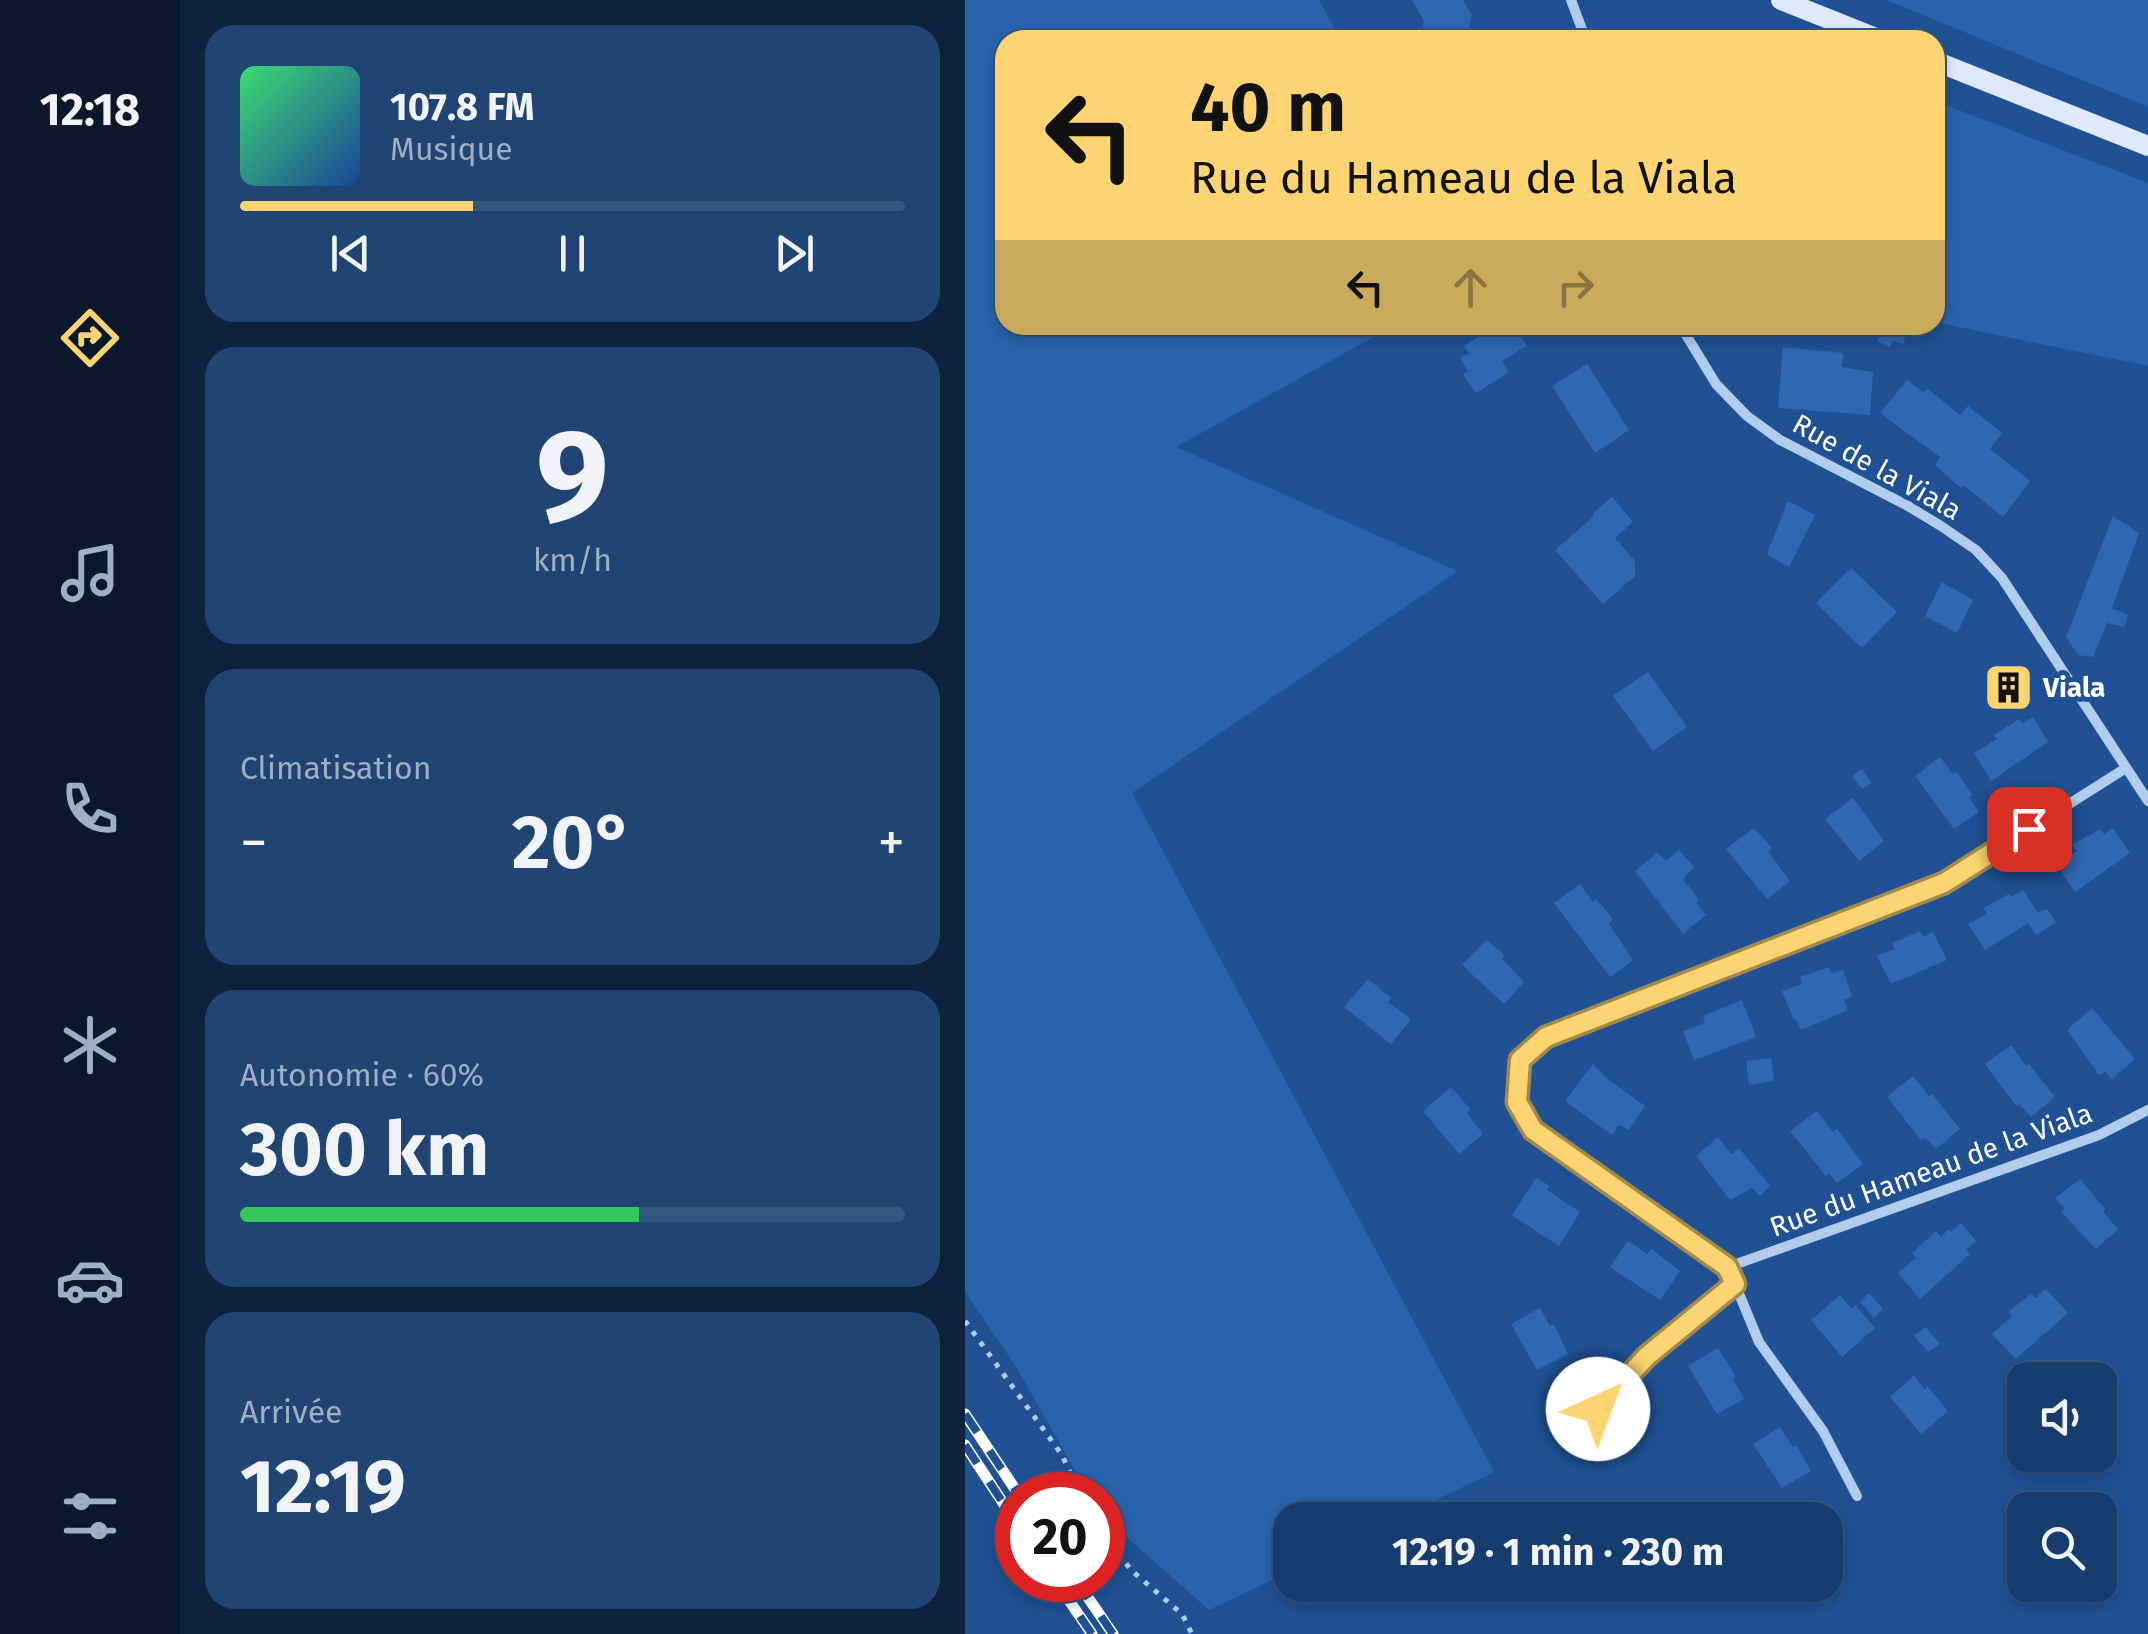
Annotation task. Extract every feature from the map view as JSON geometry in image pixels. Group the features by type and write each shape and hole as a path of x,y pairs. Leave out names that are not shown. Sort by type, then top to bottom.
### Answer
{"main road":[{"path":"1781,0 1856,30"},
{"path":"1945,65 2148,146"}],"street":[{"path":"1571,0 1582,30"},
{"name":"Rue de la Viala","path":"1685,335 1716,384 1747,416 1780,440 1908,506 1976,550 2002,578 2148,801"},
{"path":"1857,1496 1823,1431 1759,1342 1727,1267 1533,1130 1517,1102 1520,1060 1546,1037 1944,883 2125,768"},
{"name":"Rue du Hameau de la Viala","path":"1727,1267 2099,1135 2148,1110"}],"lane":[{"path":"1598,1409 1647,1356 1735,1284"}],"path":[{"path":"965,1321 1062,1455 1070,1472"},
{"path":"1125,1562 1182,1614 1192,1634"}],"shaded area":[{"path":"965,0 1319,0 1336,30 995,30 995,335 1377,335 1176,447 1458,571 1132,793 1494,1472 1432,1502 1273,1502 1273,1579 1209,1610 1125,1536 1125,1472 1076,1472 1015,1365 965,1292"},
{"path":"1886,0 2148,0 2148,107"},
{"path":"1945,105 2148,183 2148,366 1945,324"}],"building":[{"path":"1412,0 1463,0 1472,15 1468,30 1422,30 1424,21"},
{"path":"1481,335 1526,335 1522,338 1527,346 1502,361 1509,372 1476,393 1463,374 1468,371 1460,358 1469,353 1464,346"},
{"path":"1879,335 1906,335 1903,344 1893,341 1890,347 1877,341"},
{"path":"1783,347 1843,353 1842,367 1873,372 1870,415 1778,408"},
{"path":"1587,364 1629,430 1595,453 1552,386"},
{"path":"1907,380 1923,392 1928,389 1960,415 1968,406 2002,433 1990,449 2030,481 2003,517 1935,465 1940,457 1880,413"},
{"path":"1612,497 1633,522 1615,538 1635,561 1635,576 1603,604 1555,550"},
{"path":"1788,501 1815,515 1789,567 1767,554"},
{"path":"2113,516 2139,533 2112,608 2128,615 2124,627 2107,623 2093,657 2078,655 2066,637"},
{"path":"1851,568 1897,612 1862,648 1816,603"},
{"path":"1942,582 1973,600 1957,633 1925,616"},
{"path":"1648,672 1687,727 1653,751 1613,696"},
{"name":"Viala","path":"2012,674 2021,688 2004,699 1995,684"},
{"path":"2033,717 2048,742 1991,781 1974,753 2019,719 2022,723"},
{"path":"1940,757 1953,774 1957,772 1979,812 1954,829 1915,776"},
{"path":"1862,769 1872,783 1862,789 1852,776"},
{"path":"1853,798 1884,841 1859,861 1825,819"},
{"path":"1754,828 1772,848 1768,851 1790,881 1767,899 1726,849"},
{"path":"2113,828 2130,853 2075,892 2056,864 2077,851 2072,845 2100,829 2104,834"},
{"path":"1679,850 1694,867 1683,879 1706,915 1683,934 1635,871 1657,853 1666,861"},
{"path":"1580,884 1613,919 1609,924 1633,960 1610,977 1554,903"},
{"path":"2023,890 2038,913 2047,909 2056,922 2036,935 2028,923 1985,950 1968,924 1987,914 1983,908"},
{"path":"1920,931 1923,937 1933,932 1947,960 1891,984 1877,956 1895,949 1892,943"},
{"path":"1486,940 1505,955 1502,959 1524,982 1504,1004 1462,965"},
{"path":"1829,967 1831,973 1843,970 1852,996 1844,1000 1848,1010 1801,1030 1782,991 1802,984 1800,977"},
{"path":"1368,979 1391,998 1388,1002 1411,1019 1391,1044 1344,1007"},
{"path":"1742,1000 1756,1037 1694,1060 1683,1031 1705,1023 1703,1016"},
{"path":"2092,1008 2135,1059 2112,1079 2105,1072 2099,1075 2067,1030"},
{"path":"2011,1045 2055,1097 2031,1117 2019,1104 2016,1106 1985,1064"},
{"path":"1771,1058 1774,1081 1749,1085 1746,1061"},
{"path":"1593,1064 1645,1106 1629,1130 1619,1125 1612,1135 1565,1101"},
{"path":"1913,1076 1960,1129 1936,1149 1926,1138 1921,1140 1887,1097"},
{"path":"1451,1087 1471,1110 1467,1113 1483,1134 1459,1154 1423,1111"},
{"path":"1817,1111 1833,1132 1837,1129 1863,1164 1837,1183 1829,1173 1826,1176 1790,1131"},
{"path":"1718,1137 1731,1154 1739,1148 1770,1186 1760,1196 1752,1188 1730,1200 1696,1156"},
{"path":"1536,1178 1580,1212 1559,1246 1512,1215"},
{"path":"2080,1179 2118,1229 2096,1249 2061,1212 2065,1209 2055,1198"},
{"path":"1961,1223 1976,1241 1966,1250 1970,1254 1920,1299 1898,1273 1916,1258 1912,1253 1936,1231 1941,1237"},
{"path":"1628,1241 1647,1254 1651,1249 1680,1271 1660,1300 1610,1267"},
{"path":"2046,1289 2068,1313 2016,1359 1992,1334 2012,1316 2008,1312 2031,1294 2035,1298"},
{"path":"1869,1293 1883,1309 1874,1318 1860,1302"},
{"path":"1840,1295 1852,1309 1855,1305 1875,1328 1842,1357 1811,1320"},
{"path":"1540,1308 1550,1326 1554,1324 1568,1354 1537,1370 1511,1324"},
{"path":"1926,1327 1940,1344 1928,1352 1914,1336"},
{"path":"1718,1348 1744,1399 1717,1414 1688,1366"},
{"path":"1914,1376 1948,1411 1921,1434 1890,1397"},
{"path":"1780,1427 1811,1471 1782,1488 1753,1444"}],"railway":[{"path":"965,1414 1004,1472"},
{"path":"965,1445 995,1491"},
{"path":"1070,1602 1092,1634"},
{"path":"1091,1602 1113,1634"}],"place":[{"name":"Viala","path":"2008,687"}],"route":[{"path":"1598,1409 1647,1356 1735,1284 1727,1267 1533,1130 1517,1102 1520,1060 1546,1037 1944,883 2029,829"}]}
